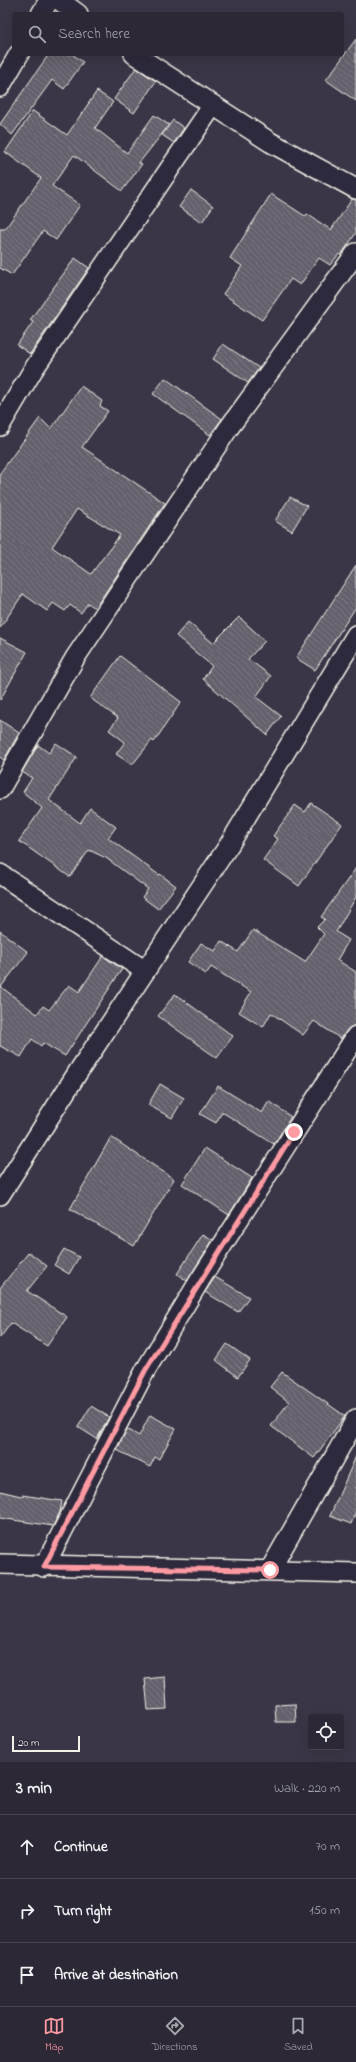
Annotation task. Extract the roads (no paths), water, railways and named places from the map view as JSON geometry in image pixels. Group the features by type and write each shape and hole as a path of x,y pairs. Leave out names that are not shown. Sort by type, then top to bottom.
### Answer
{"street":[{"path":"43,12 50,0"},
{"path":"59,0 75,12"},
{"path":"0,86 18,56"},
{"path":"137,56 270,142 356,189"},
{"path":"0,426 33,370 213,105"},
{"path":"0,789 79,652 228,429 356,253"},
{"path":"0,1195 229,845 356,635"},
{"path":"0,874 146,971"},
{"path":"44,1567 145,1371 200,1280 356,1036"},
{"path":"270,1570 356,1419"},
{"path":"0,1564 44,1567 356,1572"}]}
